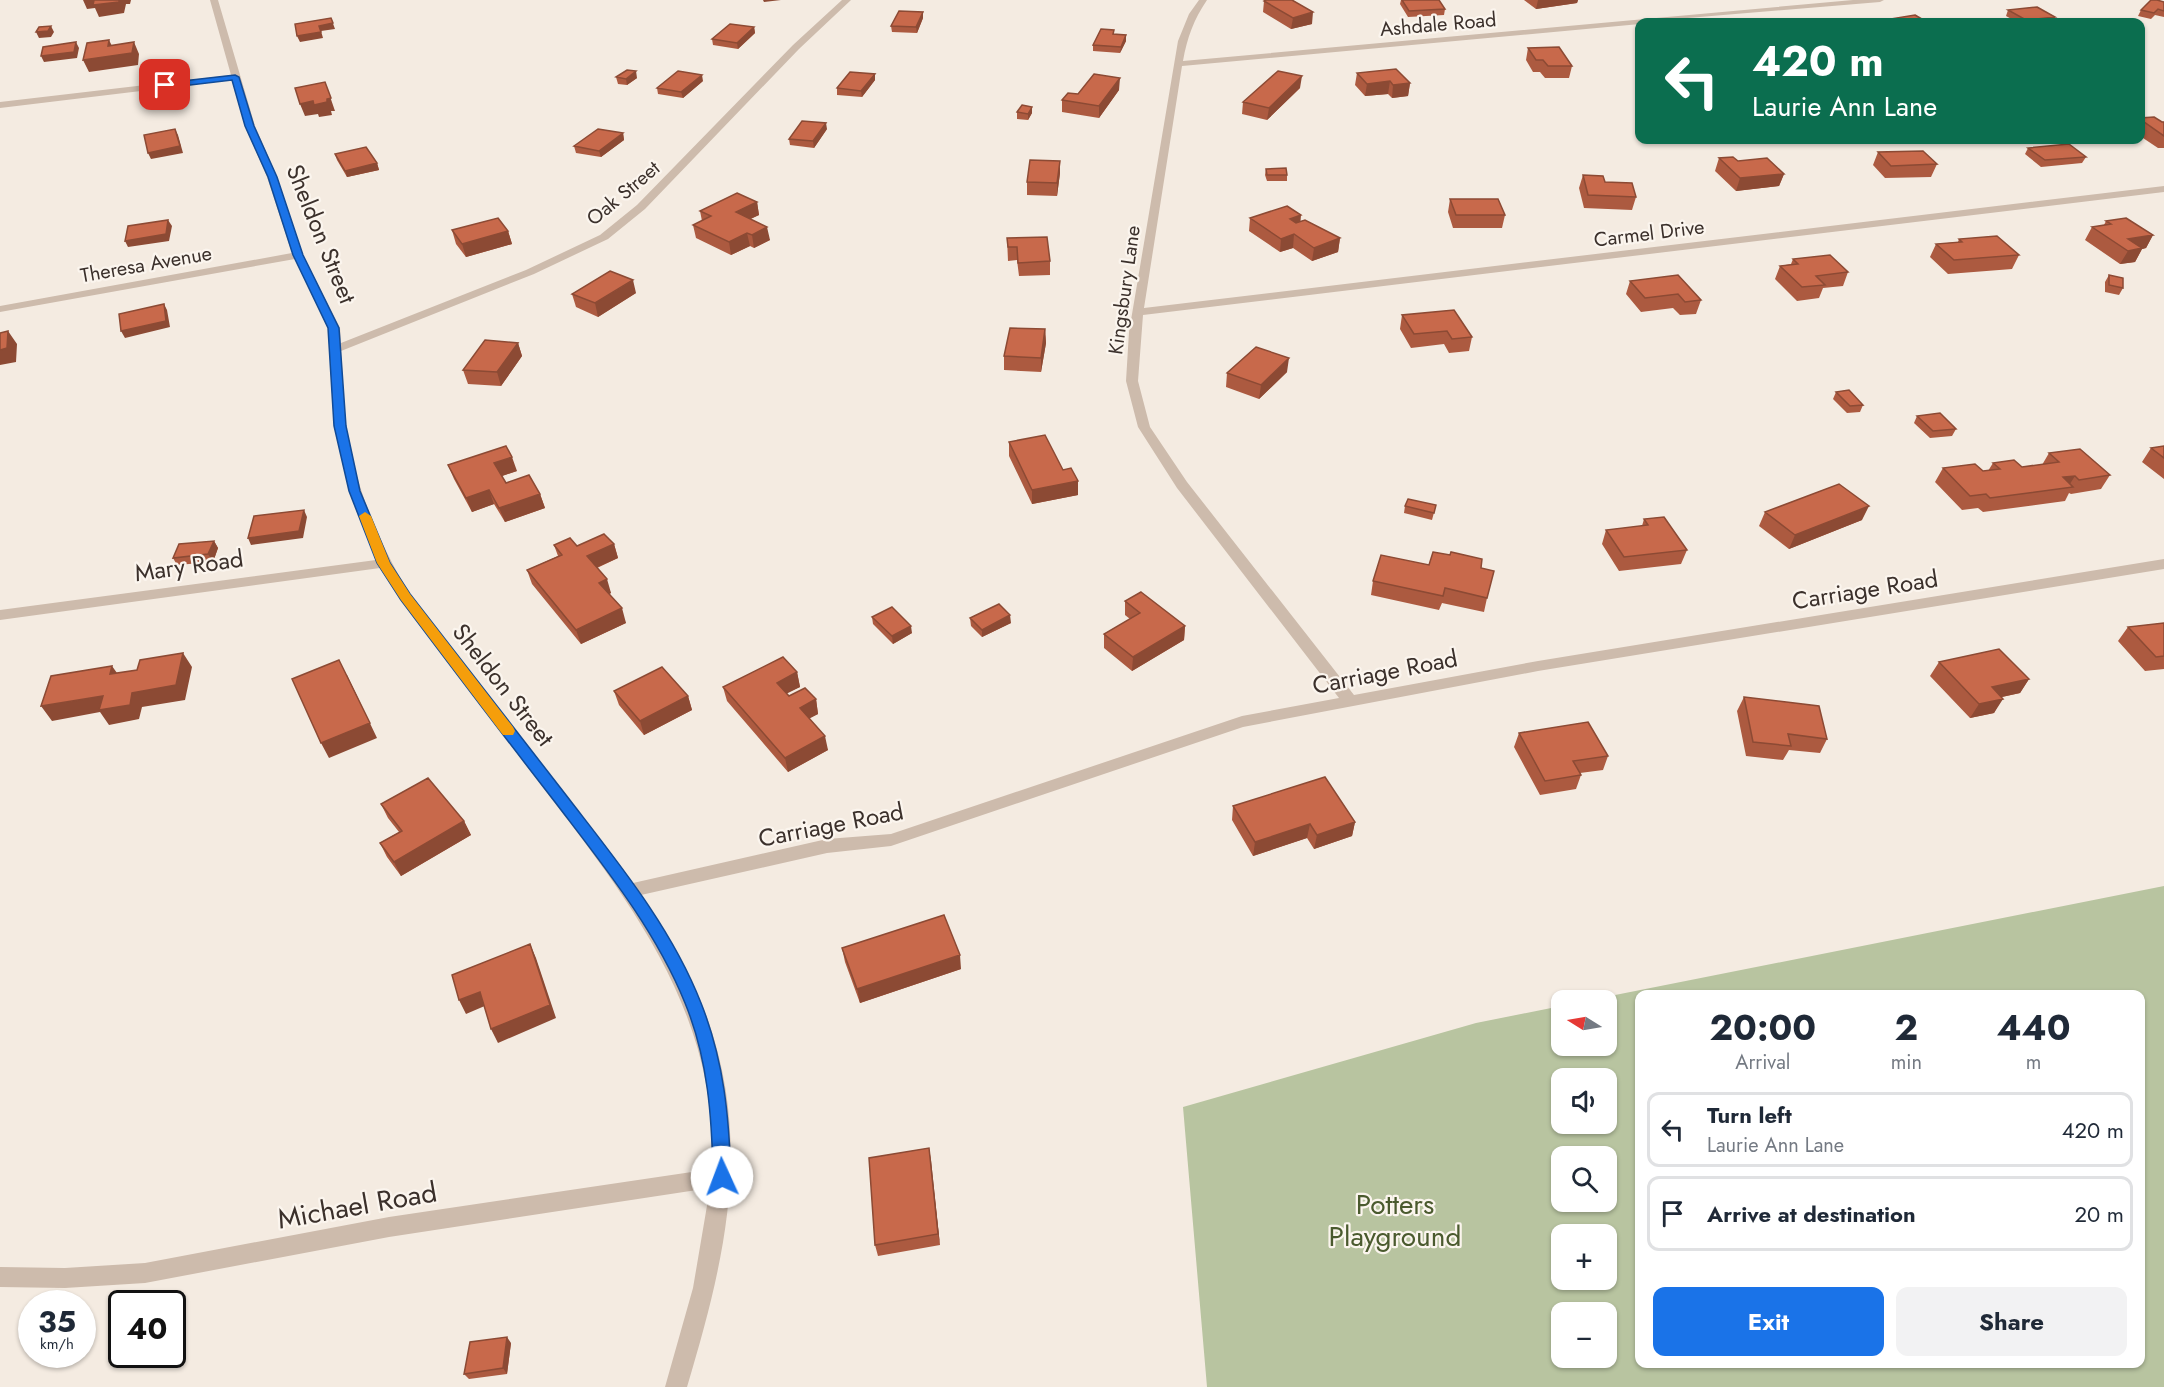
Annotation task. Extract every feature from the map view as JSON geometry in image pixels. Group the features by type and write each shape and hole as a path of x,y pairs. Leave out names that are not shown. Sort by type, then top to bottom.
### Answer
{"street":[{"name":"Sheldon Street","path":"214,0 250,126 272,177 298,255 334,328 340,426 354,491 384,563 405,597 631,890 670,957 693,1003 710,1053 721,1116 722,1177 695,1327 676,1387"},
{"name":"Oak Street","path":"336,349 530,272 604,237 641,207 796,46 847,0"},
{"name":"Kingsbury Lane","path":"1203,0 1193,14 1182,40 1138,312 1132,381 1144,427 1182,485 1350,701"},
{"name":"Ashdale Road","path":"1683,18 1880,0"},
{"name":"Ashdale Road","path":"1178,64 1635,22"},
{"path":"0,105 235,77"},
{"name":"Carmel Drive","path":"1138,312 2164,189"},
{"name":"Theresa Avenue","path":"0,309 298,255"},
{"name":"Mary Road","path":"0,615 384,563"},
{"name":"Carriage Road","path":"631,890 827,846 891,840 1242,722 1550,664 2164,564"},
{"name":"Michael Road","path":"0,1277 65,1278 145,1273 389,1227 722,1177"}],"green space":[{"name":"Potters Playground","path":"2164,886 2164,1387 1207,1387 1183,1107 1476,1023 1551,1008 1551,1056 1617,1056 1617,995 1635,991 1635,1368 2145,1368 2145,990 1640,990"}],"building":[{"path":"94,0 119,0 119,2 93,5"},
{"path":"1292,0 1313,12 1293,18 1264,1"},
{"path":"1402,0 1439,0 1445,9 1409,11"},
{"path":"2151,0 2164,2 2164,11 2158,9 2154,13 2141,10"},
{"path":"2037,7 2055,17 2022,18 2008,10"},
{"path":"899,11 923,12 916,27 891,26"},
{"path":"1915,15 1920,18 1896,18"},
{"path":"331,18 333,23 319,26 321,32 297,36 295,24"},
{"path":"730,24 754,27 737,43 712,39"},
{"path":"51,26 48,31 36,32 39,27"},
{"path":"1101,29 1114,30 1113,34 1126,35 1121,47 1093,45"},
{"path":"109,40 108,46 134,42 132,53 83,60 87,43"},
{"path":"76,42 74,52 41,56 43,47"},
{"path":"1559,47 1572,66 1548,66 1543,60 1536,60 1528,48"},
{"path":"1396,69 1410,83 1393,85 1390,81 1367,84 1357,73"},
{"path":"627,70 636,71 626,79 616,77"},
{"path":"678,71 702,75 681,92 657,88"},
{"path":"1278,71 1302,76 1269,108 1243,102"},
{"path":"850,72 875,74 861,91 837,88"},
{"path":"1094,74 1120,78 1099,106 1062,100 1068,93 1078,94"},
{"path":"325,82 331,98 327,99 327,102 314,105 313,101 300,104 295,88"},
{"path":"1022,105 1032,107 1028,114 1017,112"},
{"path":"2154,117 2164,122 2164,136 2145,123 2145,118"},
{"path":"802,121 826,123 813,141 789,139"},
{"path":"175,129 180,146 148,153 144,135"},
{"path":"598,129 623,133 599,151 574,146"},
{"path":"2069,144 2086,157 2045,160 2028,148"},
{"path":"366,147 377,163 345,171 335,154"},
{"path":"1923,151 1937,164 1891,166 1878,152"},
{"path":"1733,157 1738,161 1767,158 1784,174 1740,178 1719,158"},
{"path":"1030,160 1060,161 1057,183 1027,182"},
{"path":"1286,168 1287,175 1267,175 1266,169"},
{"path":"1583,175 1603,176 1605,182 1632,183 1636,197 1588,195"},
{"path":"737,193 757,202 736,212 767,227 752,235 747,233 729,242 693,225 711,216 700,211"},
{"path":"1450,199 1498,199 1505,215 1456,215"},
{"path":"1287,206 1301,215 1290,219 1296,223 1305,220 1340,238 1314,248 1294,234 1281,239 1250,218"},
{"path":"498,218 508,231 462,244 452,230"},
{"path":"2126,218 2153,235 2128,239 2142,248 2128,251 2092,227 2111,224 2106,221"},
{"path":"168,220 166,234 125,241 128,226"},
{"path":"1997,236 2019,255 1954,260 1936,244 1962,242 1959,239"},
{"path":"1047,237 1050,261 1018,263 1017,247 1008,247 1007,238"},
{"path":"1830,255 1848,272 1816,276 1825,285 1802,287 1780,266 1798,264 1793,259"},
{"path":"610,271 633,280 595,303 572,294"},
{"path":"1678,275 1701,300 1685,302 1678,294 1645,298 1630,281"},
{"path":"2109,275 2123,278 2123,288 2109,285"},
{"path":"164,304 166,321 121,331 119,314"},
{"path":"1454,310 1472,337 1452,339 1447,331 1414,334 1402,315"},
{"path":"1010,328 1045,329 1041,358 1004,356"},
{"path":"8,331 7,348 0,350 0,333"},
{"path":"485,340 518,343 497,372 463,370"},
{"path":"1256,347 1289,358 1261,385 1227,373"},
{"path":"1849,390 1863,405 1850,406 1836,392"},
{"path":"1940,413 1956,429 1933,431 1917,416"},
{"path":"1045,435 1063,470 1071,468 1078,481 1032,490 1009,442"},
{"path":"506,446 512,457 494,463 506,483 529,475 540,494 499,508 489,490 466,498 448,465"},
{"path":"2164,446 2164,458 2151,448"},
{"path":"2080,449 2110,475 2079,480 2075,476 2063,477 2073,487 1990,498 1986,494 1970,496 1943,468 1975,464 1983,471 2000,469 1993,463 2014,460 2022,467 2059,462 2049,453"},
{"path":"1839,484 1869,506 1795,535 1765,512"},
{"path":"1408,499 1436,505 1434,513 1405,506"},
{"path":"304,510 299,531 248,538 254,516"},
{"path":"1664,517 1687,550 1624,557 1606,530 1648,525 1644,519"},
{"path":"604,534 614,544 587,556 607,579 599,583 622,608 576,630 527,570 562,555 554,545 570,538 577,546"},
{"path":"214,541 208,554 173,558 179,544"},
{"path":"1433,552 1450,555 1451,552 1482,559 1481,568 1494,571 1487,598 1445,588 1443,596 1373,581 1381,555 1429,565"},
{"path":"1141,592 1185,626 1133,657 1104,634 1140,613 1125,601"},
{"path":"999,604 1010,615 982,630 970,618"},
{"path":"892,607 911,626 892,636 872,617"},
{"path":"2164,623 2164,656 2156,657 2128,627"},
{"path":"1999,649 2029,679 1992,687 2003,699 1979,704 1939,662"},
{"path":"183,653 176,685 132,693 130,705 99,710 103,696 41,706 51,676 112,666 110,674 137,670 140,660"},
{"path":"783,657 797,672 777,683 789,696 805,688 816,699 800,708 825,736 785,758 723,687"},
{"path":"339,660 370,723 321,743 292,679"},
{"path":"662,667 688,696 640,721 614,691"},
{"path":"1744,697 1819,706 1827,739 1788,734 1791,746 1753,742"},
{"path":"1588,722 1608,756 1573,761 1581,775 1545,781 1519,733"},
{"path":"1325,777 1355,822 1317,835 1310,824 1255,842 1233,806"},
{"path":"428,778 464,821 394,862 380,843 402,831 381,804"},
{"path":"944,915 960,955 857,989 842,948"},
{"path":"530,944 550,1005 491,1029 480,992 459,1000 452,975"},
{"path":"929,1148 938,1234 875,1245 869,1158"},
{"path":"507,1337 503,1368 464,1374 470,1342"}],"slow traffic":[{"path":"365,516 384,563 405,597 508,731"}],"route":[{"path":"165,85 235,77 250,126 272,177 298,255 334,328 340,426 354,491 384,563 405,597 631,890 670,957 693,1003 710,1053 721,1116 722,1177"}]}
